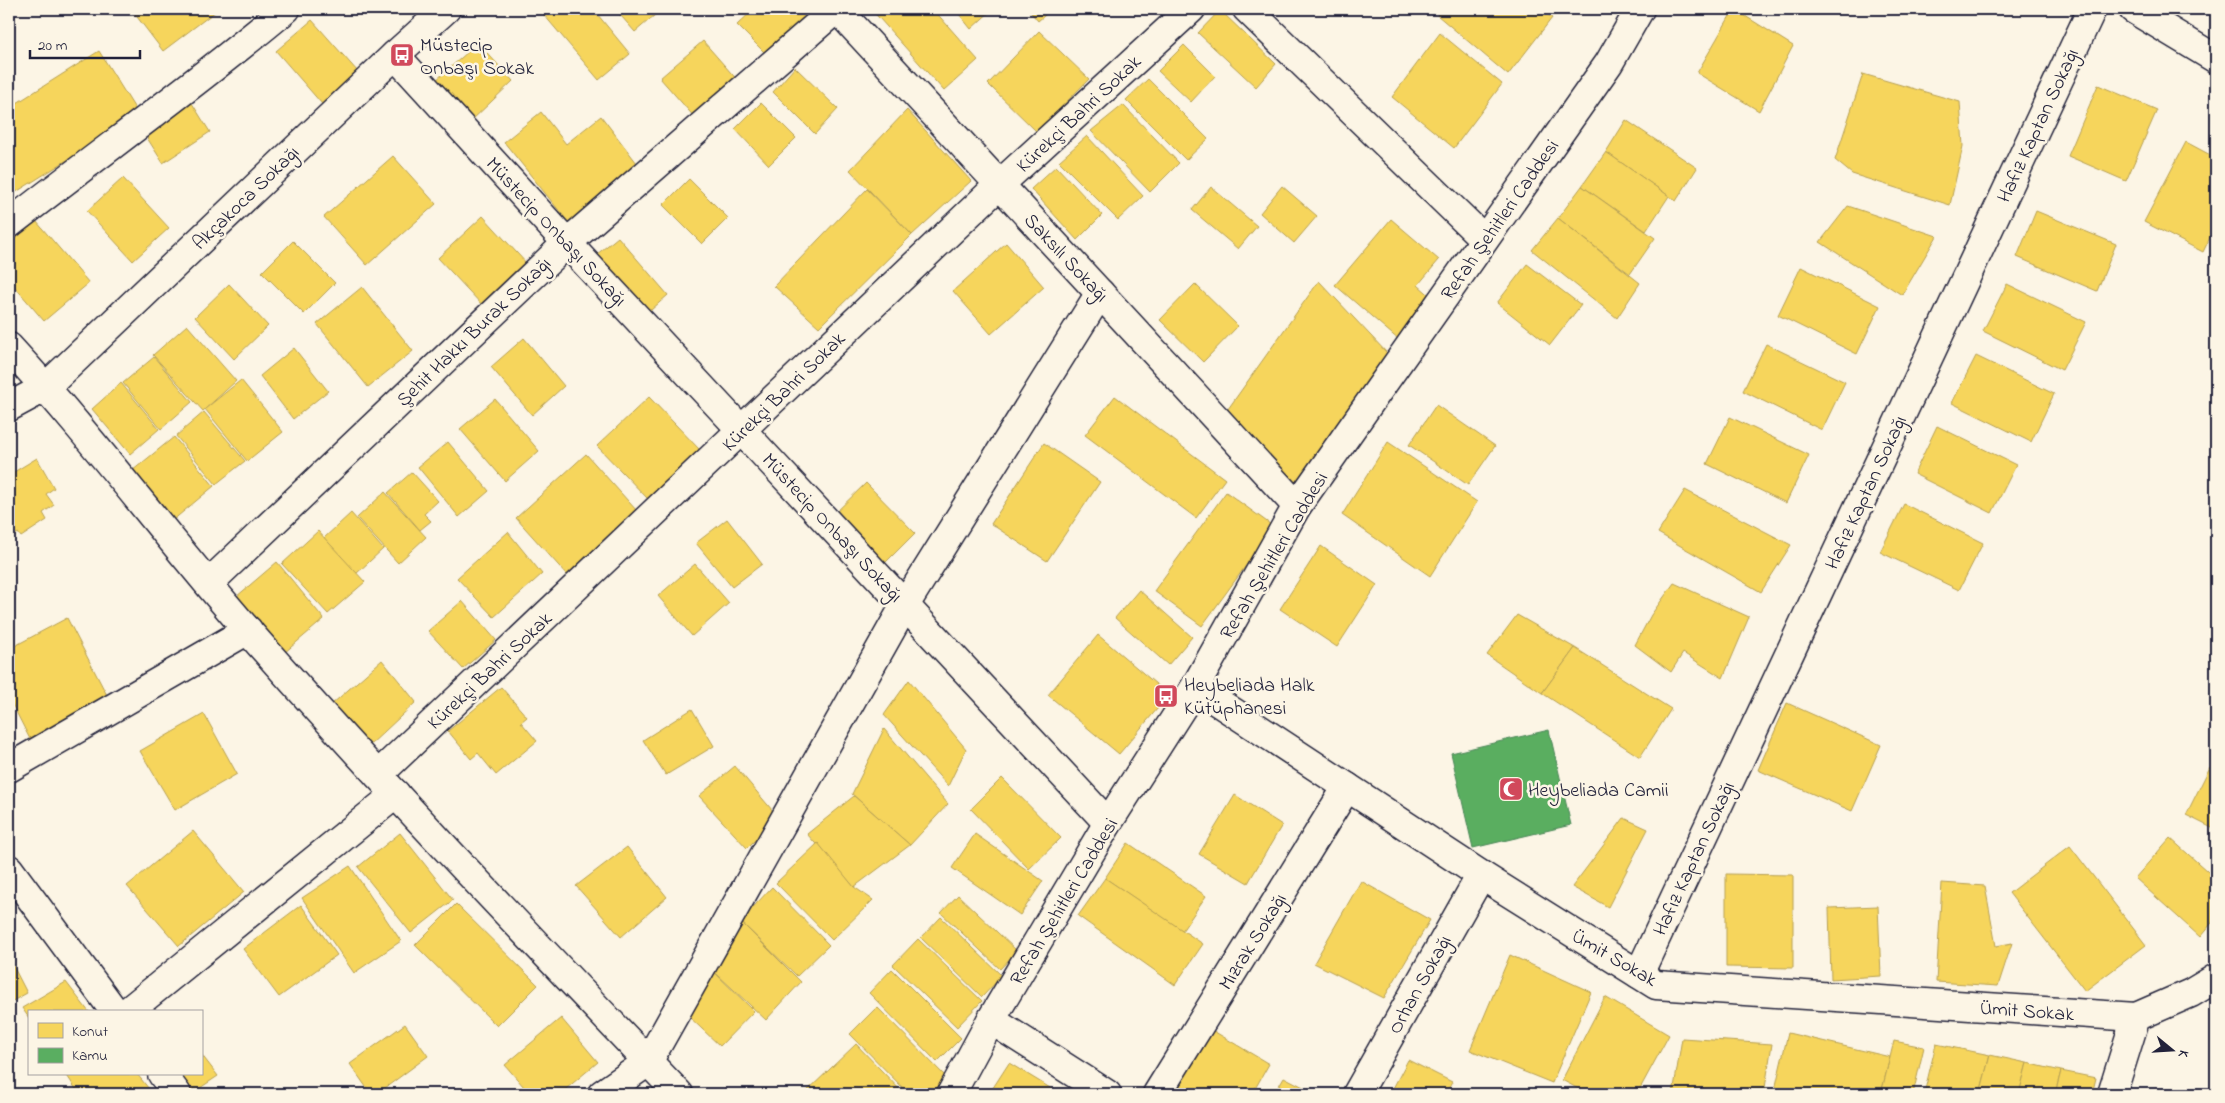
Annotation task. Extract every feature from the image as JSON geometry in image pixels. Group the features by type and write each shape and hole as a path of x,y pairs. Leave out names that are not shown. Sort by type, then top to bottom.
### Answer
{"street":[{"path":"9,224 106,148 234,53 286,9"},
{"name":"Akçakoca Sokağı","path":"9,407 46,387 395,55 446,9"},
{"name":"Saksılı Sokağı","path":"836,9 1297,506"},
{"name":"Şehit Hakkı Burak Sokağı","path":"209,583 567,243 836,9"},
{"name":"Kürekçi Bahri Sokak","path":"378,775 1000,185 1191,9"},
{"path":"1247,9 1484,239"},
{"name":"Refah Şehitleri Caddesi","path":"951,1094 991,1020 1108,823 1196,687 1297,506 1609,63 1640,9"},
{"name":"Hafız Kaptan Sokağı","path":"1639,974 2092,9"},
{"path":"2133,9 2216,59"},
{"name":"Müstecip Onbaşı Sokağı","path":"395,55 567,243 1108,823"},
{"path":"602,1094 648,1062 905,605 1100,293"},
{"path":"9,346 46,387 248,630 378,775 678,1094"},
{"path":"9,768 248,630"},
{"name":"Ümit Sokak","path":"1196,687 1481,875 1656,985 2136,1017"},
{"name":"Mızrak Sokağı","path":"1157,1094 1347,787"},
{"path":"129,1010 396,794"},
{"path":"9,870 114,1010"},
{"name":"Orhan Sokağı","path":"1358,1094 1481,875"},
{"path":"2112,1094 2136,1017 2191,993 2216,978"},
{"path":"991,1020 1107,1094"},
{"path":"164,1076 177,1094"}],"building: Konut":[{"path":"131,9 214,9 216,11 163,51"},
{"path":"539,9 593,9 630,54 599,80"},
{"path":"615,9 662,9 635,32"},
{"path":"754,9 798,9 808,20 770,58 737,25"},
{"path":"871,9 933,9 978,60 944,91"},
{"path":"955,9 993,9 971,29"},
{"path":"1028,9 1052,9 1038,21"},
{"path":"1442,9 1541,9 1552,18 1508,75 1437,15"},
{"path":"1734,9 1793,46 1759,111 1697,73"},
{"path":"1220,10 1276,64 1256,87 1198,33"},
{"path":"312,20 358,72 322,104 276,51"},
{"path":"1039,31 1089,79 1037,132 988,84"},
{"path":"1440,33 1502,84 1454,148 1392,97"},
{"path":"703,41 739,82 696,119 660,78"},
{"path":"478,43 513,81 471,121 435,81"},
{"path":"1184,45 1215,76 1191,102 1158,71"},
{"path":"99,51 139,115 13,194 9,188 9,108"},
{"path":"795,67 838,109 815,134 773,92"},
{"path":"1863,74 1960,102 1963,146 1950,205 1852,174 1835,160"},
{"path":"1148,79 1208,139 1186,160 1126,100"},
{"path":"2098,85 2157,110 2126,181 2068,156"},
{"path":"190,100 210,132 163,163 142,130"},
{"path":"761,103 796,138 769,165 735,129"},
{"path":"1123,105 1179,163 1150,192 1091,131"},
{"path":"907,110 971,181 912,235 850,170"},
{"path":"541,112 566,144 601,116 640,167 569,223 504,142"},
{"path":"1626,120 1697,168 1676,201 1606,152"},
{"path":"1087,136 1143,196 1118,220 1059,161"},
{"path":"2186,142 2216,158 2216,225 2203,252 2144,222"},
{"path":"1606,152 1669,196 1646,231 1582,186"},
{"path":"393,156 436,204 367,265 324,217"},
{"path":"1056,166 1102,215 1077,240 1031,189"},
{"path":"123,178 169,228 133,261 87,211"},
{"path":"689,179 728,218 702,244 663,205"},
{"path":"1282,186 1317,216 1294,243 1260,213"},
{"path":"1582,186 1655,238 1630,274 1558,218"},
{"path":"1211,187 1257,226 1238,249 1192,210"},
{"path":"867,189 912,235 819,327 774,286"},
{"path":"1848,206 1937,236 1902,295 1820,242"},
{"path":"2036,211 2116,244 2097,291 2017,257"},
{"path":"483,216 528,265 483,306 438,258"},
{"path":"1558,218 1640,283 1617,318 1532,250"},
{"path":"1391,219 1439,260 1418,285 1435,300 1400,341 1335,285"},
{"path":"36,221 89,283 44,321 9,280 9,244"},
{"path":"618,237 668,295 642,318 591,259"},
{"path":"293,241 335,283 304,314 262,272"},
{"path":"1006,243 1044,287 991,334 953,291"},
{"path":"1527,264 1581,305 1550,345 1497,303"},
{"path":"1801,267 1880,306 1857,354 1778,315"},
{"path":"1319,281 1387,353 1295,484 1228,409"},
{"path":"229,284 268,326 234,359 195,317"},
{"path":"1195,284 1238,326 1203,362 1160,320"},
{"path":"2007,284 2086,322 2062,370 1983,331"},
{"path":"362,287 413,351 368,387 317,324"},
{"path":"187,325 236,381 203,411 153,355"},
{"path":"524,338 564,386 532,415 491,367"},
{"path":"1766,344 1845,382 1822,430 1743,391"},
{"path":"294,348 328,391 293,419 260,376"},
{"path":"1976,356 2054,394 2031,442 1952,403"},
{"path":"154,357 192,402 161,429 123,383"},
{"path":"241,380 283,432 247,461 205,409"},
{"path":"121,383 159,429 130,454 92,409"},
{"path":"1115,396 1225,479 1196,518 1085,435"},
{"path":"649,397 700,450 648,499 597,446"},
{"path":"495,399 539,451 505,481 460,429"},
{"path":"1436,405 1495,446 1468,485 1409,445"},
{"path":"204,412 245,461 216,484 176,436"},
{"path":"1730,417 1809,455 1786,503 1707,464"},
{"path":"1937,426 2016,465 1992,513 1914,474"},
{"path":"174,437 214,486 172,521 132,471"},
{"path":"448,442 489,491 459,517 418,467"},
{"path":"1388,442 1477,502 1430,576 1342,515"},
{"path":"1044,443 1100,482 1047,561 991,524"},
{"path":"586,454 637,511 567,575 516,518"},
{"path":"37,458 54,488 46,494 54,505 43,513 47,520 21,537 18,533 9,539 9,475"},
{"path":"412,472 438,501 424,514 431,521 420,530 388,493"},
{"path":"866,483 915,533 880,568 830,518"},
{"path":"1685,490 1791,545 1761,592 1658,533"},
{"path":"385,492 426,537 398,563 357,518"},
{"path":"1226,492 1274,527 1202,626 1154,591"},
{"path":"1904,504 1983,543 1959,590 1880,552"},
{"path":"351,513 383,549 356,574 324,538"},
{"path":"727,519 762,564 732,587 696,543"},
{"path":"318,531 365,582 328,614 282,564"},
{"path":"508,532 542,574 494,617 457,578"},
{"path":"1321,546 1377,585 1337,647 1280,609"},
{"path":"277,562 324,619 284,653 236,597"},
{"path":"695,564 729,603 692,636 658,596"},
{"path":"1674,583 1749,617 1723,678 1683,653 1671,672 1635,645 1651,615"},
{"path":"1139,590 1192,637 1168,665 1115,618"},
{"path":"462,601 496,640 463,669 428,631"},
{"path":"1517,615 1575,648 1542,693 1487,655"},
{"path":"67,618 111,703 34,747 9,698 9,649"},
{"path":"1098,635 1169,695 1119,754 1048,695"},
{"path":"1575,648 1671,709 1640,757 1542,693"},
{"path":"382,660 416,702 369,746 331,705"},
{"path":"909,680 966,749 948,786 884,715"},
{"path":"501,687 527,717 521,722 537,741 496,775 478,753 471,759 448,731"},
{"path":"1787,703 1881,745 1852,811 1758,770"},
{"path":"692,709 714,746 666,775 643,740"},
{"path":"204,714 237,774 175,810 140,751"},
{"path":"884,729 948,804 910,845 852,794"},
{"path":"735,766 778,817 747,848 699,796"},
{"path":"2210,767 2216,771 2216,830 2186,815"},
{"path":"1002,778 1061,838 1029,869 971,809"},
{"path":"1235,795 1282,825 1248,883 1199,854"},
{"path":"854,796 910,845 854,887 807,834"},
{"path":"1624,818 1648,829 1608,907 1572,887"},
{"path":"193,831 244,892 179,946 127,886"},
{"path":"400,833 453,900 411,933 358,867"},
{"path":"975,834 1043,881 1020,915 952,868"},
{"path":"2170,838 2216,879 2216,918 2200,937 2135,878"},
{"path":"818,843 854,887 873,900 832,940 776,883"},
{"path":"1128,843 1206,896 1182,931 1105,878"},
{"path":"2070,846 2146,945 2085,991 2009,893"},
{"path":"627,847 667,897 621,937 576,886"},
{"path":"350,866 401,941 354,973 302,898"},
{"path":"1726,874 1793,875 1793,968 1726,967"},
{"path":"1105,878 1203,944 1175,985 1078,916"},
{"path":"1361,881 1430,920 1384,998 1314,963"},
{"path":"1942,883 1985,886 1996,946 2012,943 1998,986 1936,982"},
{"path":"772,887 829,945 797,976 740,921"},
{"path":"958,895 1017,951 1000,969 941,913"},
{"path":"456,904 538,985 497,1026 415,945"},
{"path":"301,905 337,955 279,997 243,949"},
{"path":"1878,906 1881,976 1831,979 1829,908"},
{"path":"941,917 1002,976 982,997 921,938"},
{"path":"740,921 801,982 766,1020 704,962"},
{"path":"918,939 982,1001 957,1027 893,965"},
{"path":"1510,955 1591,992 1552,1083 1470,1050"},
{"path":"9,958 27,993 9,1003"},
{"path":"704,962 754,1011 720,1046 683,1011"},
{"path":"892,969 961,1038 937,1062 869,993"},
{"path":"66,982 87,1010 28,1010 28,1017 22,1008"},
{"path":"1605,997 1669,1035 1637,1094 1588,1094 1562,1080"},
{"path":"877,1007 949,1080 935,1094 909,1094 850,1034"},
{"path":"561,1018 598,1062 560,1094 530,1094 505,1065"},
{"path":"405,1024 428,1056 377,1094 371,1094 350,1064"},
{"path":"1210,1029 1269,1064 1252,1094 1172,1094"},
{"path":"1788,1033 1890,1057 1881,1094 1774,1094"},
{"path":"1682,1038 1772,1044 1764,1094 1673,1094"},
{"path":"1894,1041 1924,1047 1913,1094 1881,1094"},
{"path":"856,1044 904,1094 804,1094"},
{"path":"1936,1044 1990,1055 1980,1094 1924,1094"},
{"path":"202,1055 218,1076 191,1094 178,1076 202,1076"},
{"path":"1990,1055 2027,1063 2019,1094 1980,1094"},
{"path":"1408,1060 1452,1082 1446,1094 1390,1094"},
{"path":"1009,1063 1060,1094 989,1094"},
{"path":"2027,1063 2061,1071 2055,1094 2019,1094"},
{"path":"2061,1071 2096,1078 2092,1094 2055,1094"},
{"path":"67,1076 139,1076 153,1094 79,1094"},
{"path":"1284,1077 1317,1094 1274,1094"}],"building: Kamu":[{"name":"Heybeliada Camii","path":"1549,730 1571,825 1473,848 1451,753"}],"place":[{"name":"Müstecip Onbaşı Sokak","path":"402,55"},
{"name":"Heybeliada Halk Kütüphanesi","path":"1166,696"},
{"name":"Heybeliada Camii","path":"1511,789"}]}
